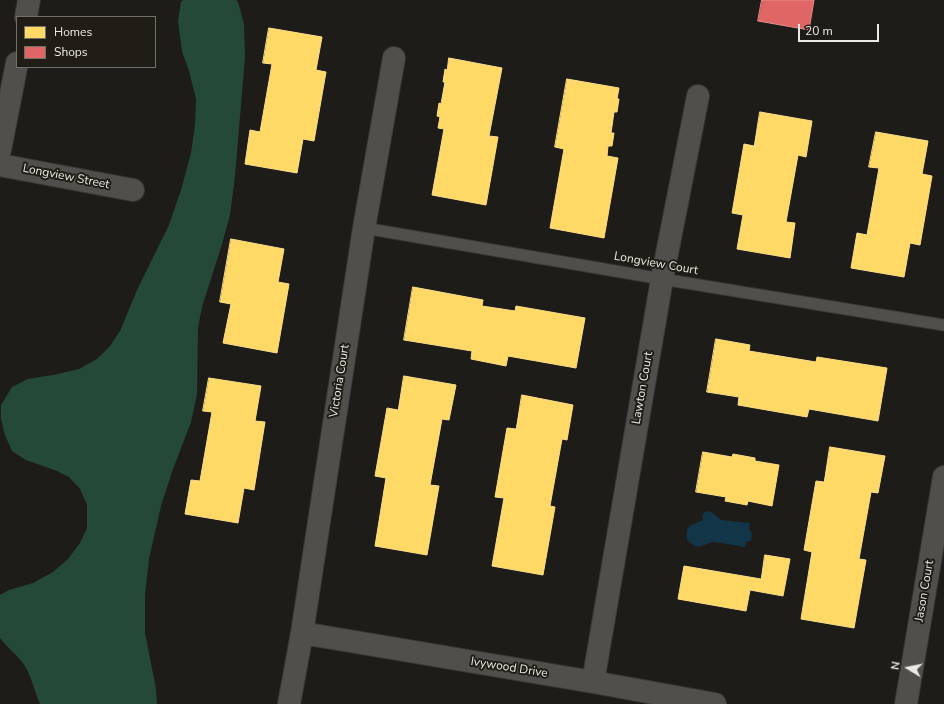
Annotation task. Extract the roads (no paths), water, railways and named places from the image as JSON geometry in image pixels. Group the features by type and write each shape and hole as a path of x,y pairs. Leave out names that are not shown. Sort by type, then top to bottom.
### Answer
{"street":[{"path":"26,16 29,0"},
{"name":"Victoria Court","path":"289,704 302,633 364,228 394,58"},
{"path":"0,150 16,68"},
{"name":"Lawton Court","path":"593,682 662,279 698,96"},
{"name":"Longview Street","path":"0,165 133,190"},
{"name":"Jason Court","path":"906,704 944,477"},
{"name":"Ivywood Drive","path":"302,633 715,704"}],"lane":[{"name":"Longview Court","path":"364,228 944,325"}],"water":[{"path":"710,511 721,520 750,523 749,529 752,533 751,541 746,542 745,547 713,542 699,547 693,545 687,540 688,528 703,520 702,516 705,512"}]}
